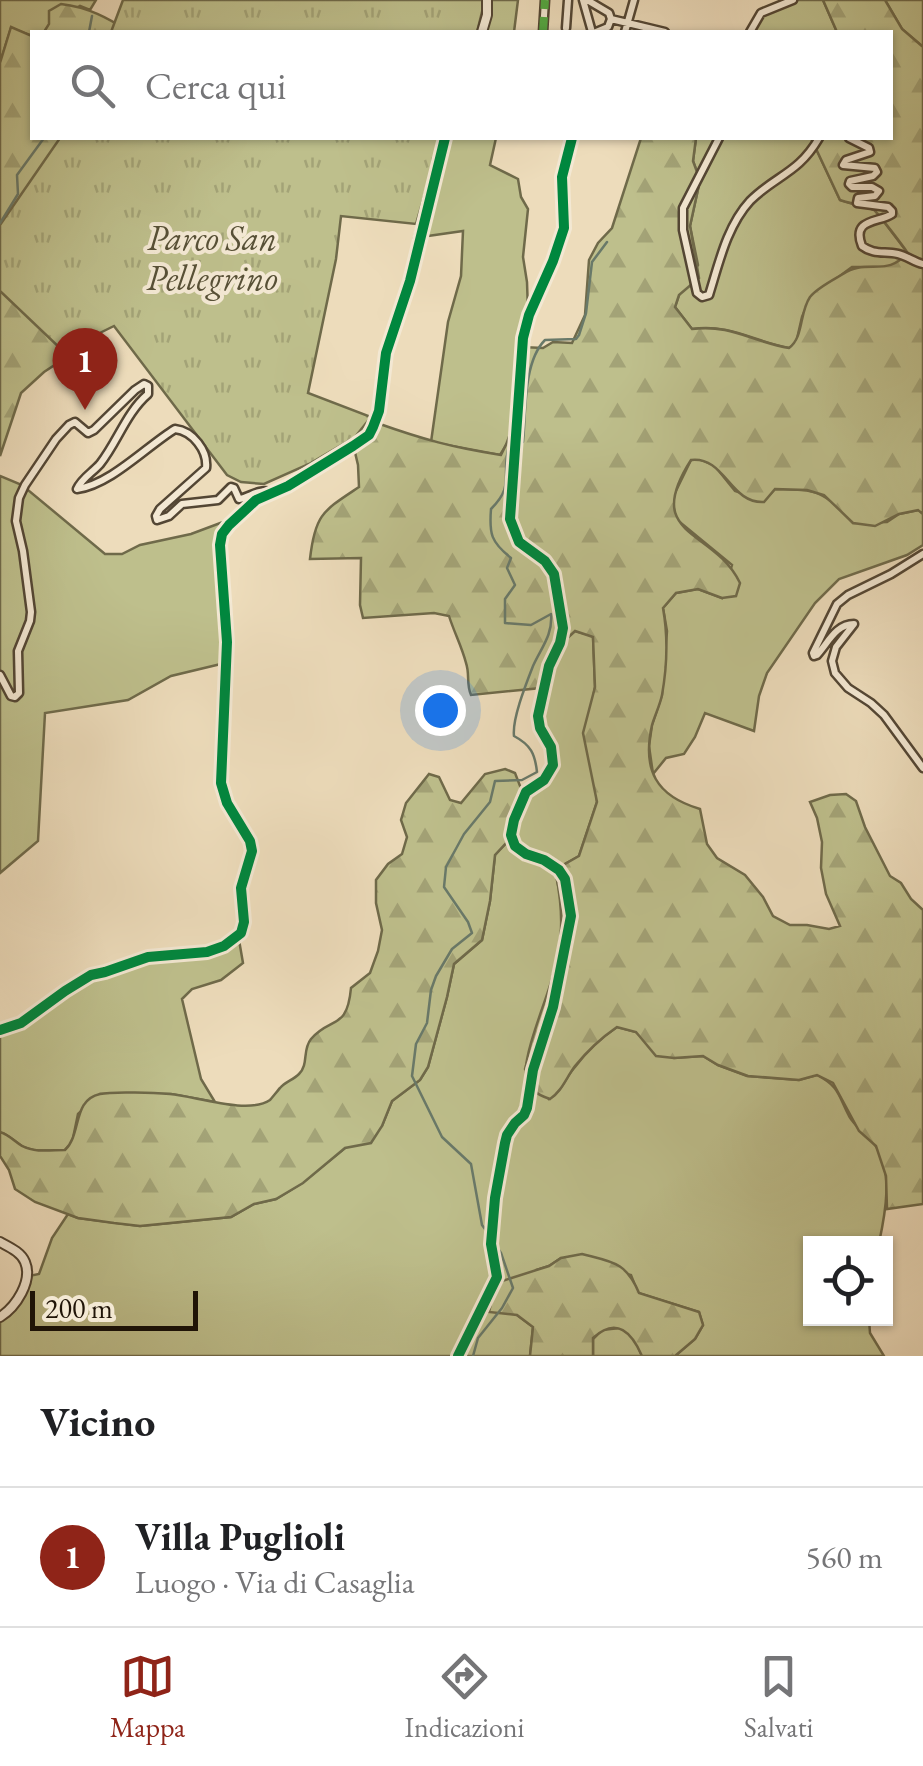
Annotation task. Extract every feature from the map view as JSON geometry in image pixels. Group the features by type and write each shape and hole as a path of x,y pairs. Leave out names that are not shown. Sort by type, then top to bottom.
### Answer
{"street":[{"path":"482,30 487,0"},
{"path":"542,30 545,0"},
{"path":"566,28 568,0"},
{"path":"585,0 609,13 608,27 600,30"},
{"path":"585,0 593,30"},
{"path":"626,30 634,0"},
{"path":"751,30 760,12 793,0"},
{"path":"611,19 656,30"},
{"path":"0,1030 21,1023 91,975 148,957 207,952 224,946 240,933 244,922 242,888 252,851 227,804 221,783 227,642 222,534 256,500 288,486 354,446 374,428 386,353 410,281 445,140"},
{"path":"458,1356 497,1277 491,1239 505,1143 527,1108 533,1070 553,1007 570,930 565,878 544,860 515,846 511,835 526,792 544,780 553,765 551,746 538,716 549,666 563,628 554,574 546,562 519,542 510,519 523,338 564,228 562,177 571,140"},
{"path":"718,140 688,194 682,218 696,293 702,298 709,294 730,232 744,208 800,164 818,140"},
{"path":"853,140 871,150 867,155 843,161 842,165 876,170 873,176 849,182 852,187 872,187 878,191 874,196 858,198 857,202 888,207 892,214 865,224 860,236 862,246 923,264"},
{"path":"0,674 10,696 15,697 19,693 18,652 31,612 16,522 19,498 56,439 70,425 76,422 88,433 94,430 134,390 144,384 148,386 148,394 138,402 100,463 78,489 122,467 175,428 184,430 203,450 206,468 160,509 157,520 182,504 218,500 231,487 238,500 252,492 271,492"},
{"path":"923,554 837,604 813,653 817,655 837,630 854,624 836,647 832,661 835,673 884,716 923,768"},
{"path":"0,1242 16,1251 26,1267 23,1290 0,1317"}],"green space":[{"path":"0,0 96,0 90,10 80,6 46,30 30,30 30,35 11,28 0,63"},
{"path":"123,0 485,0 478,30 112,30"},
{"path":"463,0 518,0 514,30 476,30"},
{"path":"823,0 836,30 754,30 758,16 778,5"},
{"path":"823,0 885,0 902,29 923,47 923,514 918,510 899,514 875,526 853,523 824,495 807,490 775,489 764,502 752,501 712,465 691,460 678,485 674,504 678,519 728,565 740,583 736,596 722,598 698,589 676,593 663,608 665,674 649,755 651,768 663,789 700,809 707,844 717,858 745,875 773,916 790,925 829,929 840,926 826,894 822,842 810,802 846,794 856,801 890,876 901,883 923,910 923,1204 887,1209 886,1176 876,1146 859,1131 833,1083 817,1075 799,1080 748,1076 703,1056 656,1056 636,1032 617,1027 584,1055 550,1099 533,1090 526,1073 528,1054 560,941 556,874 579,856 597,802 583,733 595,687 593,637 575,631 563,643 541,688 471,695 467,667 449,616 434,613 363,618 361,558 310,559 323,515 359,487 354,448 377,423 438,442 501,455 515,416 522,347 572,343 585,315 589,260 612,228 640,140 696,140 693,161 700,180 690,226 699,278 679,295 675,307 692,329 731,331 789,348 797,338 807,303 817,290 860,267 885,266 900,260 907,252 874,210 840,200 812,140 893,140 893,30 836,30"},
{"path":"885,0 923,0 923,47 902,29"},
{"path":"61,4 80,8 126,30 45,30 49,11"},
{"path":"11,27 30,35 30,140 137,140 58,340 76,351 21,393 0,456 0,63"},
{"name":"Parco San Pellegrino","path":"59,140 440,140 416,224 341,216 308,393 371,417 355,437 264,484 241,482 227,475 114,326 63,351 0,291 0,225"},
{"path":"440,140 496,140 490,165 518,179 528,209 523,257 528,312 523,325 520,396 510,439 500,455 431,442 448,322 461,276 463,231 414,238"},
{"path":"696,140 812,140 840,200 875,210 907,252 900,262 888,267 852,267 811,297 796,343 789,348 731,331 692,329 675,307 698,265 690,226 700,180 693,161"},
{"path":"691,460 714,465 735,491 764,501 775,489 811,491 827,498 853,523 887,522 899,514 919,510 923,514 923,545 907,555 839,579 815,603 767,673 754,731 705,713 684,754 666,758 653,774 649,746 662,695 667,631 663,608 676,593 698,589 722,598 732,565 676,519 672,499"},
{"path":"0,476 22,485 105,554 122,554 140,545 191,534 223,522 219,544 225,663 171,676 128,700 45,713 38,841 0,873"},
{"path":"575,631 593,636 595,687 591,709 597,802 579,856 556,874 563,914 559,954 525,1069 549,1099 589,1050 617,1027 636,1032 674,1058 703,1056 747,1076 799,1080 817,1075 830,1084 852,1120 881,1155 886,1180 885,1206 880,1236 803,1236 803,1326 870,1326 884,1356 675,1356 695,1339 703,1325 699,1312 638,1293 631,1275 561,1258 536,1270 517,1315 533,1327 530,1356 0,1356 0,1314 18,1297 24,1277 39,1274 52,1238 68,1214 140,1226 231,1217 254,1204 276,1199 382,1126 392,1101 420,1080 428,1067 454,964 482,940 495,855 507,842 522,791 549,776 552,748 539,719 551,663"},
{"path":"505,769 515,773 522,791 507,842 495,855 482,940 454,964 428,1067 420,1080 392,1101 371,1143 345,1148 303,1183 231,1217 140,1226 114,1223 78,1218 35,1202 15,1189 0,1156 0,1132 27,1148 65,1150 81,1110 91,1097 124,1092 170,1094 249,1106 270,1100 299,1074 311,1039 342,1017 351,988 370,973 382,930 376,880 402,854 407,837 401,820 406,803 429,774 439,777 450,800 461,803 485,774"},
{"path":"239,940 243,963 221,980 192,989 182,999 201,1079 215,1102 171,1094 100,1094 78,1114 72,1143 65,1150 27,1148 0,1132 0,1033 106,972 176,949 193,953"},
{"path":"582,1254 623,1269 639,1293 699,1312 703,1325 695,1339 675,1356 642,1356 628,1334 609,1328 593,1338 593,1356 530,1356 533,1327 517,1315 489,1312 496,1283"},
{"path":"620,1328 634,1337 642,1356 593,1356 593,1339 602,1330"}],"waterway":[{"path":"89,30 92,16"},
{"path":"0,223 18,194 17,175 43,140"},
{"path":"519,444 523,442 527,388 538,349 545,340 576,339 579,335 586,313 592,262 607,242"},
{"path":"491,1237 482,1225 471,1164 442,1137 412,1076 416,1044 427,1023 436,976 452,949 472,933 444,887 446,867 464,834 490,802 495,781 522,780 537,772 531,751 514,736 514,729 527,682 548,635 551,614 531,625 505,623 505,599 515,585 507,568 511,558 495,542 490,525 491,509 505,488 508,450 512,448"},
{"path":"473,1356 478,1338 513,1288 495,1244"}],"marked path":[{"path":"543,30 545,0"}],"cycle path":[{"path":"0,1030 21,1023 91,975 148,957 207,952 224,946 241,933 241,888 252,851 221,783 227,642 222,534 256,500 288,486 369,435 379,411 386,353 410,281 445,140"},
{"path":"458,1356 497,1277 491,1244 505,1143 527,1108 571,916 565,879 559,870 515,846 511,835 526,792 544,780 553,765 551,747 538,716 549,666 563,628 554,574 545,561 519,542 510,519 523,338 564,228 562,177 571,140"}],"place":[{"name":"Villa Puglioli","path":"85,410"}]}
